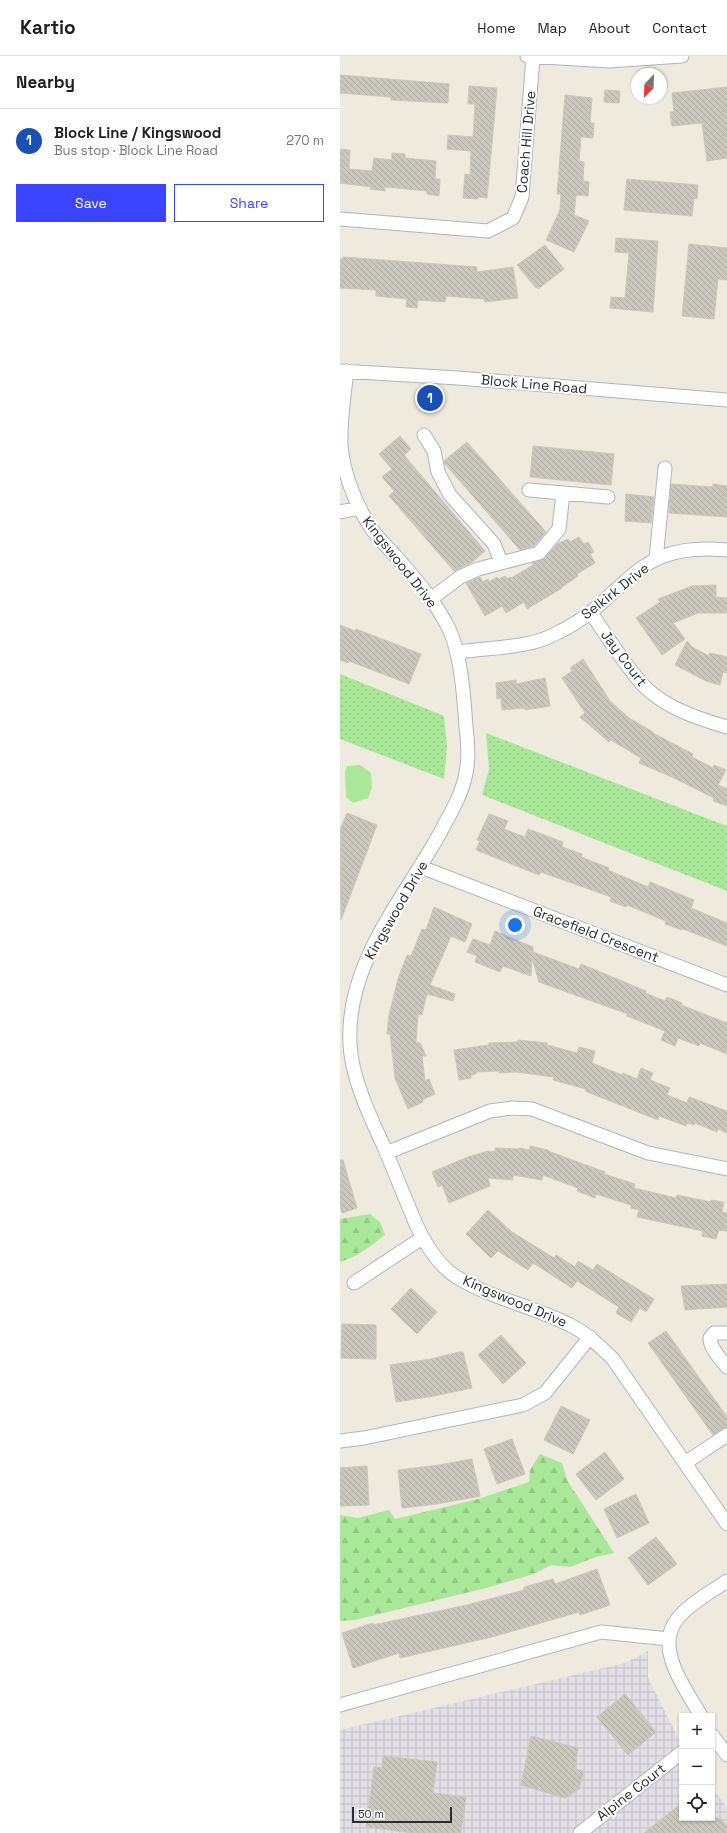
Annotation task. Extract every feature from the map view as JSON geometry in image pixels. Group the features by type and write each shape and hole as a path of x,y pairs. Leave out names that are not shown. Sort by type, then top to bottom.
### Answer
{"street":[{"path":"527,56 609,61 682,56"},
{"name":"Coach Hill Drive","path":"340,219 488,231 513,218 522,198 533,56"},
{"name":"Block Line Road","path":"343,371 458,378 727,400"},
{"name":"Kingswood Drive","path":"343,371 341,448 347,474 360,508 372,529 431,599 449,628 458,652 468,760 462,787 452,810 421,867 370,950 361,972 345,1024 360,1088 422,1238 435,1258 454,1275 475,1286 570,1324 590,1337 613,1359 727,1524"},
{"path":"424,435 434,451 438,472 450,495 494,544 501,562"},
{"path":"656,559 666,468"},
{"path":"529,490 608,497"},
{"path":"431,599 460,577 478,569 539,553 559,529 563,493"},
{"path":"340,512 360,508"},
{"name":"Selkirk Drive","path":"458,652 524,644 552,636 591,612 625,582 656,559 665,555 691,550 727,550"},
{"name":"Jay Court","path":"591,612 632,672 646,688 662,700 682,711 727,727"},
{"name":"Gracefield Crescent","path":"421,867 727,985"},
{"path":"386,1153 490,1111 512,1108 532,1109 648,1154 727,1169"},
{"path":"354,1283 422,1238"},
{"path":"727,1333 714,1333 710,1338 710,1342 715,1352 727,1367"},
{"path":"340,1441 364,1438 523,1405 545,1393 590,1337"},
{"path":"685,1463 727,1434"},
{"path":"699,1713 669,1654 668,1640 672,1626 678,1617 727,1581"},
{"path":"340,1705 601,1632 668,1640"},
{"path":"715,1739 727,1756"},
{"name":"Alpine Court","path":"580,1833 679,1754"}],"shaded area":[{"path":"648,1651 648,1678 679,1739 679,1821 715,1821 715,1792 727,1807 727,1833 340,1833 340,1730 625,1663"}],"green space":[{"path":"340,674 444,716 447,747 444,779 340,739"},
{"path":"486,733 727,826 727,891 482,795 489,769"},
{"path":"360,765 371,773 372,788 368,798 353,803 346,797 345,772 347,766"},
{"path":"370,1214 380,1222 385,1235 358,1254 340,1262 340,1219"},
{"path":"540,1454 562,1463 567,1480 614,1553 596,1557 570,1567 551,1565 534,1574 486,1588 355,1620 340,1621 340,1515 358,1518 389,1510 395,1519 478,1499 529,1482 530,1470"}],"building":[{"path":"340,75 449,84 448,103 391,100 391,97 340,93"},
{"path":"469,86 497,88 487,198 463,198 465,174 470,175 471,151 447,149 448,135 473,137 475,104 468,104"},
{"path":"727,87 727,158 707,161 702,123 672,126 670,112 674,112 672,93"},
{"path":"605,90 620,91 619,103 604,102"},
{"path":"565,95 592,98 590,123 594,123 593,138 581,137 579,161 584,162 583,181 589,182 588,196 576,195 574,215 589,221 574,252 546,240 560,210 561,194 557,194"},
{"path":"340,149 350,150 349,169 372,171 374,158 392,160 392,153 405,154 405,158 436,161 435,179 440,179 439,196 427,194 427,191 385,187 385,191 370,189 371,187 340,183"},
{"path":"627,179 698,185 697,199 694,198 692,216 624,210"},
{"path":"616,238 658,241 653,312 610,308 611,297 625,298 629,253 615,252"},
{"path":"689,244 727,248 727,280 718,279 714,319 682,316"},
{"path":"545,245 564,269 538,289 517,265"},
{"path":"343,257 477,267 477,272 513,267 518,298 485,302 484,299 446,296 445,302 418,300 417,308 406,307 407,299 376,296 376,290 340,288 340,259 343,259"},
{"path":"400,436 411,449 404,455 485,551 471,563 454,571 389,496 394,491 382,477 392,469 379,454"},
{"path":"467,442 546,532 534,546 520,550 445,464 444,461"},
{"path":"533,446 614,454 611,485 530,477"},
{"path":"671,484 713,487 713,484 727,486 727,517 669,513"},
{"path":"626,494 654,497 651,523 625,521"},
{"path":"579,537 584,544 588,542 594,552 590,554 595,563 577,574 578,576 562,588 527,609 524,602 506,613 502,606 485,616 466,583 480,577 483,582 488,579 489,582 497,577 499,579 505,576 507,579 510,577 511,578 533,565 532,563 545,558 557,544 568,539 570,542"},
{"path":"716,585 716,597 727,598 727,613 698,613 673,623 685,639 662,655 636,618 660,602 658,599 692,586"},
{"path":"340,625 355,631 356,629 421,654 409,684 349,661 348,663 340,660"},
{"path":"687,641 692,647 709,656 710,653 727,657 727,673 723,672 720,685 706,681 675,665"},
{"path":"583,659 610,701 629,718 653,733 693,754 692,757 713,768 714,765 726,770 718,785 727,789 727,806 713,801 714,798 672,777 639,763 641,758 611,740 609,742 580,717 585,713 562,678 572,671 570,668"},
{"path":"545,678 550,706 525,710 525,708 502,710 501,698 497,699 496,683 516,680 516,684"},
{"path":"347,813 377,825 341,920 340,830"},
{"path":"489,814 508,821 504,829 525,837 528,829 563,842 562,847 582,854 581,857 609,868 608,870 648,887 650,882 694,900 691,908 727,923 727,946 683,929 682,930 665,924 666,921 627,905 626,907 610,901 611,897 541,872 539,875 476,850 480,841 477,840"},
{"path":"434,907 472,924 465,942 451,936 430,985 455,994 453,1001 427,994 422,1015 418,1014 416,1043 420,1043 426,1056 422,1056 425,1081 429,1079 435,1094 408,1109 395,1078 390,1034 387,1034 389,1015 398,979 407,955 411,956 422,929 426,930"},
{"path":"495,931 533,947 533,952 579,969 581,964 646,991 645,993 665,1001 667,997 682,1003 681,1005 727,1023 727,1054 700,1043 699,1046 678,1038 675,1046 661,1040 665,1031 627,1016 628,1014 539,982 532,958 531,976 503,966 500,972 475,962 477,956 467,952 473,939 490,945"},
{"path":"518,1040 547,1043 547,1045 577,1053 579,1047 595,1051 592,1063 622,1075 623,1073 637,1079 641,1068 653,1073 650,1080 670,1088 667,1095 687,1103 689,1097 727,1111 727,1133 718,1129 717,1132 695,1123 694,1125 687,1123 686,1126 659,1116 658,1120 585,1091 586,1089 553,1080 554,1077 516,1072 499,1073 499,1071 475,1072 476,1074 471,1075 471,1078 459,1080 454,1050 489,1045 489,1043 518,1042"},
{"path":"530,1146 548,1150 605,1172 604,1174 635,1184 634,1188 676,1198 677,1195 711,1202 711,1200 724,1202 722,1212 727,1213 727,1231 719,1230 716,1239 702,1236 703,1231 637,1217 639,1210 631,1208 631,1205 596,1194 595,1198 577,1191 578,1188 543,1175 542,1180 513,1175 513,1180 488,1178 490,1186 449,1203 442,1185 438,1187 432,1172 468,1157 488,1151 495,1152 495,1148 519,1148 530,1150"},
{"path":"340,1160 343,1160 357,1208 342,1213 340,1206"},
{"path":"488,1210 512,1232 554,1258 556,1255 575,1267 578,1261 593,1270 597,1264 654,1299 646,1312 640,1308 631,1322 616,1313 619,1307 577,1281 572,1288 533,1263 528,1270 498,1251 491,1258 466,1234"},
{"path":"727,1284 727,1307 685,1310 681,1286"},
{"path":"411,1288 437,1312 417,1334 391,1309"},
{"path":"342,1324 376,1325 376,1359 341,1358"},
{"path":"666,1331 727,1417 727,1427 713,1435 648,1343"},
{"path":"501,1335 526,1363 503,1384 478,1355"},
{"path":"463,1352 472,1388 396,1402 390,1365 431,1359"},
{"path":"561,1406 590,1420 573,1454 544,1440"},
{"path":"512,1439 525,1474 497,1484 484,1449"},
{"path":"605,1452 624,1479 596,1500 576,1474"},
{"path":"472,1459 480,1496 437,1504 402,1508 398,1470"},
{"path":"367,1466 369,1505 340,1506 340,1468"},
{"path":"636,1494 649,1523 617,1538 604,1509"},
{"path":"656,1537 677,1564 648,1585 628,1558"},
{"path":"597,1569 610,1605 580,1615 579,1612 492,1637 400,1658 399,1653 353,1668 342,1633 373,1623 373,1625 467,1605 524,1590 524,1587 553,1579 555,1584"},
{"path":"625,1694 656,1732 628,1755 597,1717"},
{"path":"531,1736 578,1748 575,1769 584,1771 579,1789 565,1798 521,1785"},
{"path":"383,1756 437,1762 433,1793 466,1797 461,1833 412,1833 366,1827 374,1767 382,1768"},
{"path":"679,1805 679,1821 715,1821 715,1818 721,1818 727,1826 727,1833 644,1833"}],"place":[{"name":"Block Line / Kingswood","path":"430,398"}]}
